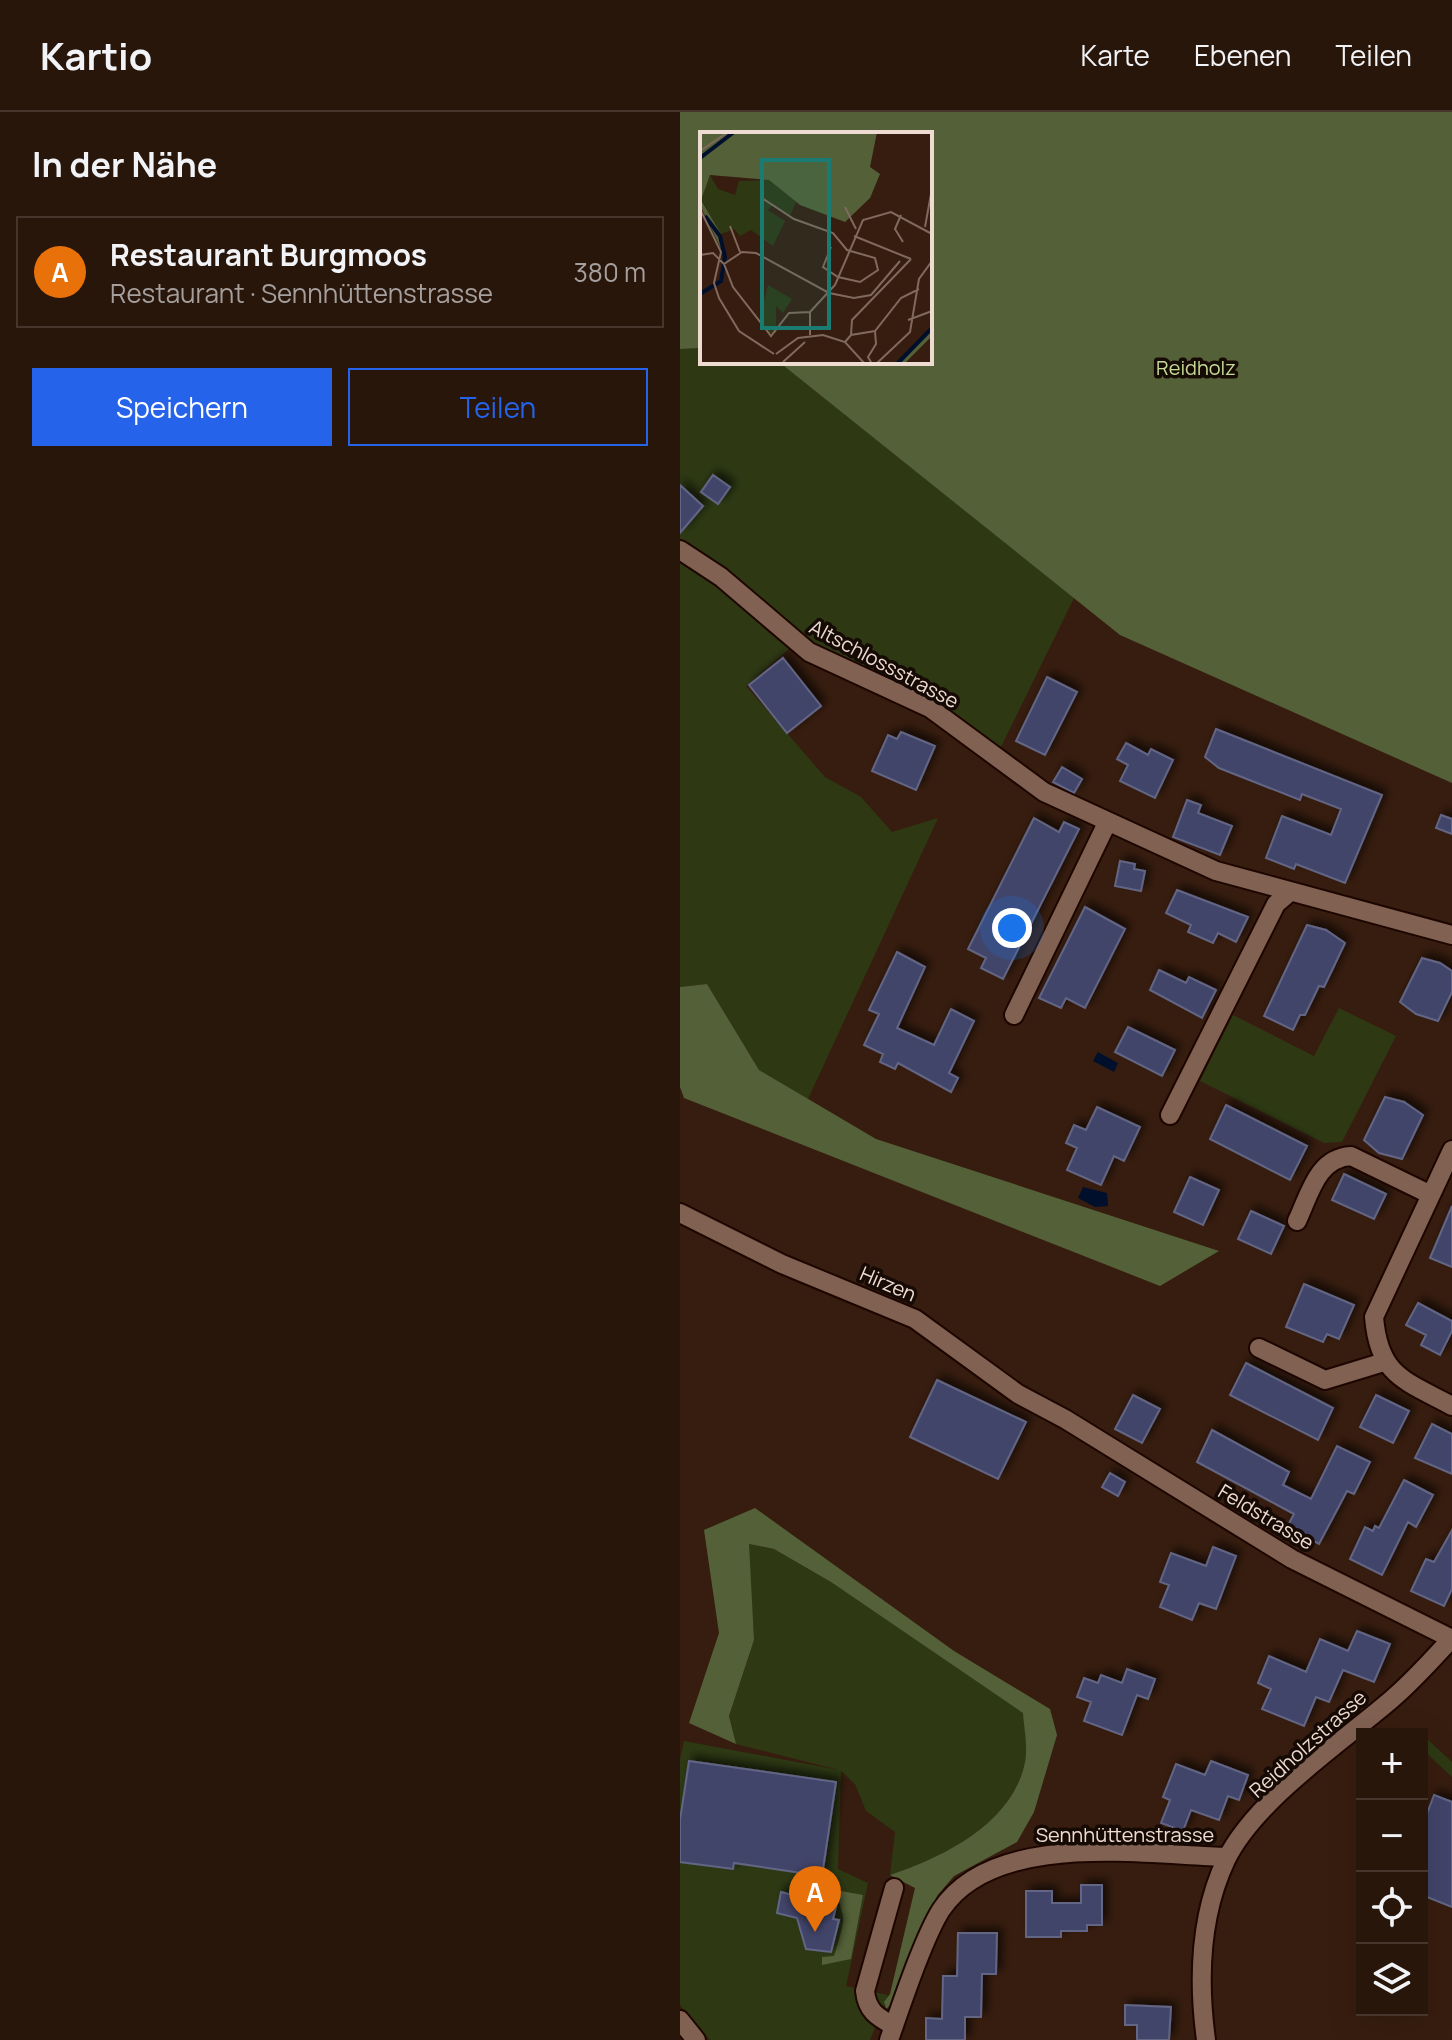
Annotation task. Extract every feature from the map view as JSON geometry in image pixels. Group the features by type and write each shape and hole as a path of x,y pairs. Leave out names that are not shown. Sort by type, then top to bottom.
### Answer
{"street":[{"name":"Altschlossstrasse","path":"683,553 721,577 809,652 930,708 1044,792 1216,871 1452,935"},
{"path":"1014,1015 1107,823"},
{"path":"1170,1115 1276,904 1290,892"},
{"path":"1452,1150 1374,1317 1376,1346 1384,1362 1404,1381 1452,1406"},
{"path":"1297,1221 1326,1163 1339,1157 1351,1156 1429,1194"},
{"name":"Hirzen","path":"680,1213 782,1264 915,1319 1018,1394 1065,1419"},
{"path":"1259,1348 1325,1380 1384,1362"},
{"name":"Feldstrasse","path":"1065,1419 1292,1559 1452,1639"},
{"name":"Reidholzstrasse","path":"1206,2040 1202,1972 1205,1927 1227,1857 1289,1784 1396,1696 1452,1639"},
{"name":"Sennhüttenstrasse","path":"892,2033 940,1912 958,1888 988,1870 1024,1857 1055,1853 1227,1857"},
{"path":"892,2033 866,2004 865,1991 894,1888"},
{"path":"680,2020 696,2040"}],"green space":[{"name":"Reidholz","path":"680,112 1452,112 1452,783 1120,635 781,364 932,364 932,132 700,132 700,348 680,349"},
{"path":"700,348 700,364 782,364 1074,598 997,755 796,643 746,686 825,777 861,797 892,832 938,818 808,1099 759,1070 707,984 680,987 680,349"},
{"path":"707,984 759,1070 876,1139 1219,1251 1160,1286 684,1098 680,1087 680,987"},
{"path":"1339,1008 1396,1036 1342,1142 1324,1143 1200,1081 1233,1015 1314,1056"},
{"path":"755,1508 954,1651 1050,1709 1057,1735 1034,1812 1017,1842 954,1876 937,1896 893,2003 886,2009 884,2002 890,1994 915,1888 890,1875 932,1858 973,1835 1006,1803 1018,1784 1025,1762 1023,1713 831,1582 774,1549 749,1544 754,1640 729,1716 736,1744 689,1723 719,1633 704,1530"},
{"path":"748,1544 774,1549 831,1582 1024,1713 1025,1762 1018,1784 1006,1803 973,1835 932,1858 890,1875 895,1832 866,1811 855,1784 841,1771 838,1869 868,1883 846,1986 888,1995 870,2040 710,2040 680,2005 680,1759 684,1741 839,1770 736,1744 729,1716 754,1640"},
{"path":"1428,1740 1452,1762 1452,1777 1428,1755"},
{"path":"841,1891 863,1895 851,1959 822,1965 822,1957 834,1956 841,1931"}],"water":[{"path":"1098,1052 1118,1063 1114,1072 1093,1061"},
{"path":"1083,1187 1107,1193 1108,1206 1095,1207 1078,1198"}],"building":[{"path":"713,475 730,487 718,504 701,492"},
{"path":"680,485 703,506 680,533"},
{"path":"783,658 821,706 787,733 749,685"},
{"path":"1047,677 1077,692 1045,755 1016,741"},
{"path":"1216,729 1382,795 1345,883 1296,864 1294,869 1266,858 1282,816 1331,835 1341,809 1302,794 1300,800 1219,768 1205,757"},
{"path":"901,732 935,746 916,790 872,771 888,735 897,739"},
{"path":"1126,743 1148,755 1151,749 1173,760 1155,798 1120,781 1128,765 1117,759"},
{"path":"1062,767 1082,779 1074,793 1053,782"},
{"path":"1187,800 1201,805 1198,813 1232,826 1220,855 1173,837"},
{"path":"1441,815 1452,819 1452,834 1436,828"},
{"path":"1034,818 1059,832 1064,822 1079,829 1003,979 981,968 986,958 968,949"},
{"path":"1120,861 1135,864 1134,869 1145,871 1141,891 1115,886"},
{"path":"1177,890 1248,917 1236,942 1218,933 1213,943 1188,932 1191,925 1166,913"},
{"path":"1085,907 1125,929 1085,1008 1066,998 1061,1008 1039,998"},
{"path":"1307,925 1326,930 1345,943 1324,987 1319,986 1305,1015 1300,1015 1293,1030 1264,1016"},
{"path":"897,952 925,967 897,1028 934,1045 951,1009 974,1021 949,1073 958,1078 951,1092 898,1063 895,1069 880,1062 883,1054 864,1045 879,1014 869,1010"},
{"path":"1422,958 1440,963 1452,971 1452,992 1438,1021 1416,1014 1400,1002"},
{"path":"1159,970 1186,983 1189,977 1216,990 1202,1018 1150,990"},
{"path":"1128,1027 1175,1050 1162,1076 1115,1052"},
{"path":"1385,1097 1404,1102 1423,1115 1402,1159 1379,1153 1364,1140"},
{"path":"1226,1105 1307,1146 1290,1180 1210,1139"},
{"path":"1097,1107 1140,1127 1124,1161 1114,1156 1101,1185 1067,1170 1077,1148 1066,1143 1074,1125 1086,1130"},
{"path":"1344,1174 1386,1194 1374,1219 1332,1200"},
{"path":"1190,1177 1219,1190 1203,1225 1174,1212"},
{"path":"1452,1206 1452,1267 1430,1258"},
{"path":"1251,1211 1284,1226 1271,1254 1238,1239"},
{"path":"1304,1284 1354,1305 1339,1339 1327,1334 1323,1342 1286,1327"},
{"path":"1418,1303 1452,1321 1452,1331 1440,1355 1421,1345 1426,1335 1406,1325"},
{"path":"1246,1363 1333,1408 1318,1440 1230,1395"},
{"path":"937,1380 1026,1422 998,1479 910,1437"},
{"path":"1133,1395 1160,1409 1142,1443 1115,1429"},
{"path":"1376,1395 1409,1411 1393,1443 1360,1427"},
{"path":"1432,1424 1452,1434 1452,1474 1415,1458"},
{"path":"1212,1430 1289,1472 1283,1485 1311,1499 1337,1446 1370,1462 1354,1494 1347,1491 1319,1544 1287,1527 1294,1514 1197,1462"},
{"path":"1110,1473 1125,1482 1118,1496 1102,1487"},
{"path":"1404,1480 1433,1495 1416,1527 1408,1522 1382,1575 1350,1559 1365,1527 1373,1531 1375,1526 1379,1528"},
{"path":"1452,1530 1452,1589 1444,1606 1411,1591 1426,1559 1434,1562"},
{"path":"1213,1547 1236,1556 1216,1609 1199,1603 1192,1620 1160,1607 1169,1585 1160,1582 1171,1553 1206,1566"},
{"path":"1357,1631 1390,1644 1374,1682 1343,1670 1329,1702 1316,1697 1304,1726 1262,1709 1271,1689 1258,1683 1269,1656 1306,1672 1320,1639 1348,1651"},
{"path":"1127,1669 1155,1679 1148,1699 1137,1695 1122,1735 1084,1721 1091,1702 1077,1697 1084,1678 1098,1683 1101,1675 1122,1683"},
{"path":"689,1761 836,1782 822,1876 734,1863 733,1869 680,1862 680,1820"},
{"path":"1211,1761 1248,1775 1239,1800 1228,1796 1219,1820 1191,1810 1183,1831 1161,1823 1170,1800 1163,1797 1176,1764 1205,1775"},
{"path":"1434,1795 1452,1802 1452,1907 1428,1897 1428,1811"},
{"path":"1081,1885 1102,1885 1102,1925 1087,1925 1087,1931 1061,1931 1061,1937 1026,1937 1026,1891 1052,1891 1052,1903 1081,1903"},
{"path":"781,1892 836,1907 833,1919 839,1920 831,1952 806,1949 797,1918 777,1913"},
{"path":"958,1933 997,1933 996,1974 982,1974 981,2017 965,2017 965,2040 926,2040 926,2018 942,2019 943,1976 957,1976"},
{"path":"1125,2005 1171,2007 1169,2040 1137,2040 1137,2025 1125,2025"}],"place":[{"name":"Restaurant Burgmoos","path":"815,1932"}]}
